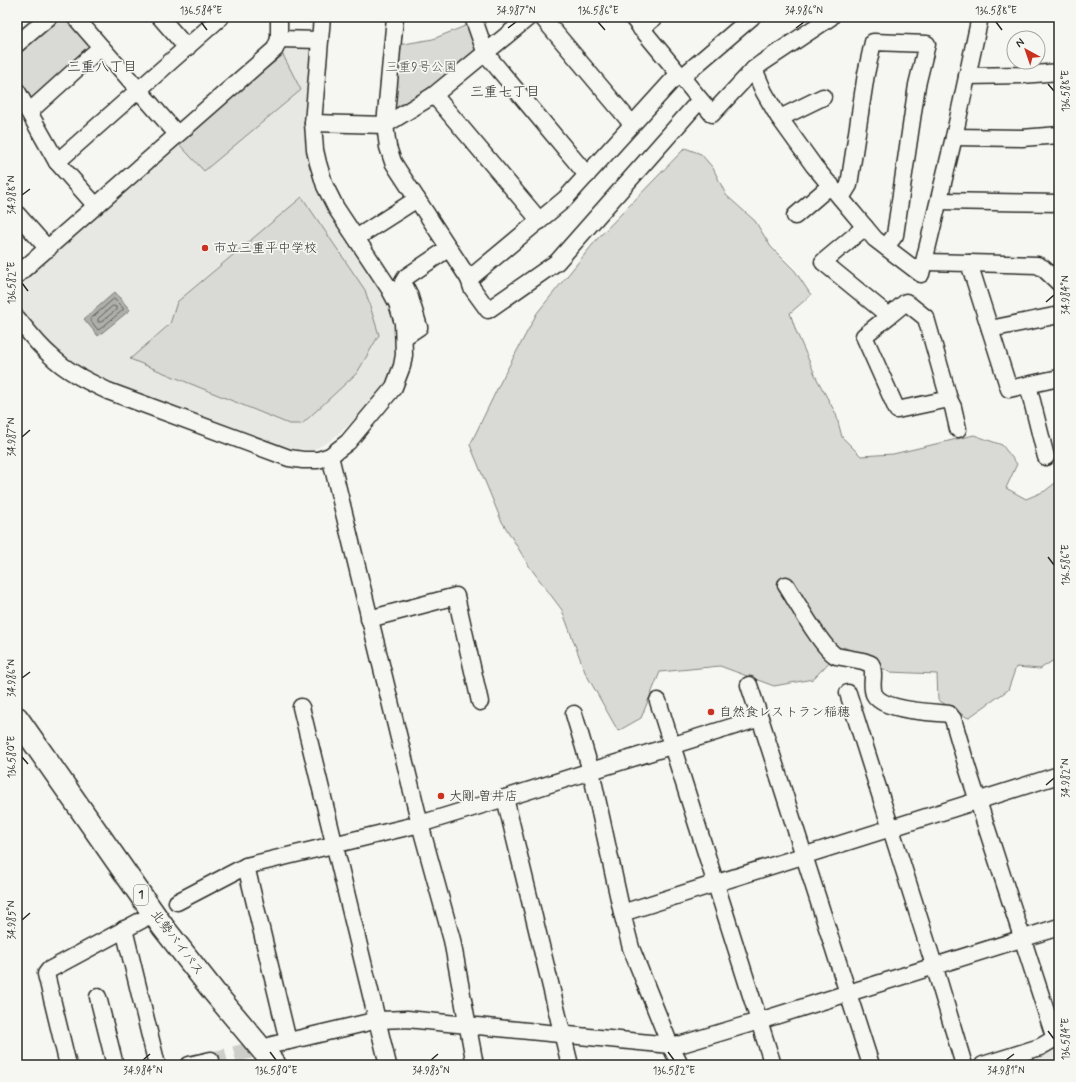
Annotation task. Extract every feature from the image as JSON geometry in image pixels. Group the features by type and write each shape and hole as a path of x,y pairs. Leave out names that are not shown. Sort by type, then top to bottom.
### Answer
{"highway":[{"name":"北勢バイパス","path":"17,718 163,927 214,992 273,1055"}],"street":[{"path":"17,44 49,17"},
{"path":"74,17 176,134"},
{"path":"160,17 187,48"},
{"path":"57,162 221,17"},
{"path":"17,275 176,134 275,49 279,39 279,17"},
{"path":"17,318 40,346 51,356 83,379 108,391 289,458 318,460 330,456 348,442 394,387 402,366 404,337 400,311 393,295 336,208 325,186 315,150 313,123 322,17"},
{"path":"395,17 385,125 386,140 393,162 469,279 472,288 488,310 557,262 700,100"},
{"path":"472,17 486,54 588,175"},
{"path":"313,123 385,125 434,95 486,54 529,17"},
{"path":"542,17 632,124"},
{"path":"655,17 636,23 712,114 762,63 831,17"},
{"path":"469,279 565,199 632,124 680,75 752,17"},
{"path":"754,70 764,92 780,118 814,166 875,239 921,274 954,137 980,17"},
{"path":"279,39 320,40"},
{"path":"841,198 849,185 866,74 873,42 926,44 917,85 895,235 886,247"},
{"path":"29,112 101,47"},
{"path":"967,76 1022,75 1059,72"},
{"path":"17,91 57,162 96,206"},
{"path":"434,95 540,221"},
{"path":"780,118 823,97"},
{"path":"954,137 1022,138 1059,135"},
{"path":"795,216 831,186"},
{"path":"356,238 417,199"},
{"path":"939,201 1059,202"},
{"path":"17,214 48,249"},
{"path":"865,227 823,262 889,316"},
{"path":"404,337 419,327 409,294 403,282 406,277 449,248"},
{"path":"925,262 1037,265 1043,268 1059,283"},
{"path":"969,263 1009,389 1059,378"},
{"path":"949,399 897,410 864,336 906,302 926,318 949,399 953,407 958,429"},
{"path":"990,329 1059,315"},
{"path":"1028,385 1046,457"},
{"path":"330,456 420,824 452,940 475,1065"},
{"path":"786,585 832,654 871,664 873,670 873,691 876,698 890,706 949,714 953,719 1022,938 1057,1037 1012,1061 983,1065"},
{"path":"369,619 456,596 480,702"},
{"path":"749,685 871,1065"},
{"path":"848,693 964,1065"},
{"path":"658,701 773,1065"},
{"path":"301,707 388,1065"},
{"path":"574,714 591,771 631,948 670,1045 680,1065"},
{"path":"177,902 246,866 335,843 420,824 760,718"},
{"path":"622,913 1059,775"},
{"path":"505,798 570,1065"},
{"path":"246,866 288,1041"},
{"path":"68,1065 46,974 48,970 142,920"},
{"path":"273,1055 288,1041 378,1020 407,1019 670,1045 682,1044 1059,927"},
{"path":"124,929 157,1065"},
{"path":"98,997 115,1065"}],"shaded area":[{"name":"市立三重平中学校","path":"288,44 311,46 304,133 306,150 319,190 389,299 394,317 397,346 391,373 377,397 361,414 330,441 313,450 291,448 119,388 85,374 56,352 17,309 17,282"},
{"path":"1059,1038 1059,1062 1055,1065 1016,1065 1014,1057"}],"green space":[{"path":"55,17 68,17 92,45 33,103 17,83 17,49"},
{"name":"三重9号公園","path":"470,24 479,48 430,91 397,112 392,110 398,45 433,39"},
{"path":"283,55 301,90 204,171 177,142"},
{"path":"685,148 701,154 713,168 726,195 755,221 771,247 795,271 811,295 790,313 796,331 817,379 836,414 842,437 861,456 893,454 974,435 1002,445 1017,464 1006,488 1026,499 1045,491 1059,480 1059,655 1057,658 1040,669 1016,667 1008,690 968,718 938,700 937,674 889,672 844,647 813,679 774,686 720,666 660,672 641,718 618,731 585,672 562,610 529,566 501,520 470,445 500,383 537,313 598,238"},
{"path":"302,197 365,290 379,335 357,373 302,424 289,424 130,359 170,324 177,302"}],"water":[{"path":"115,292 130,310 98,336 84,319"}],"tunnel":[{"path":"211,1060 269,1046"}],"place":[{"name":"市立三重平中学校","path":"205,248"},
{"name":"自然食レストラン稲穂","path":"711,712"},
{"name":"大剛 曽井店","path":"441,796"}],"district":[{"name":"三重八丁目","path":"102,67"},
{"name":"三重七丁目","path":"505,92"}]}
